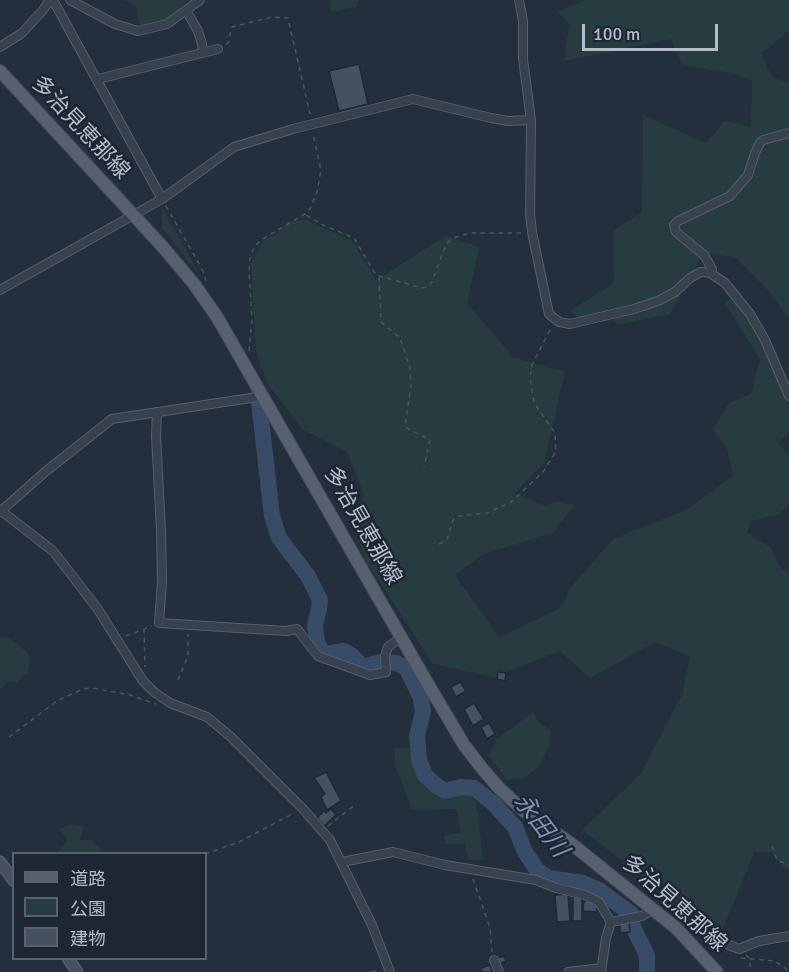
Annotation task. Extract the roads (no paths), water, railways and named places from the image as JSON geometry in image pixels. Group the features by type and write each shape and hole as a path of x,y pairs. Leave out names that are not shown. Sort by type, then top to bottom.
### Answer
{"main road":[{"name":"多治見恵那線","path":"0,71 162,246 199,292 264,396 464,745 499,788 523,810 590,858 676,928 717,972"}],"street":[{"path":"0,47 22,33 53,2 68,0 115,24 138,31 167,24 200,0"},
{"path":"519,0 523,21 523,59 531,120 530,213 549,314 555,319 570,324 640,307 675,292 690,278 701,272 710,273 725,283 750,314 765,340 789,396"},
{"path":"53,2 98,79 162,198"},
{"path":"186,10 198,31 203,52"},
{"path":"98,79 218,49"},
{"path":"0,290 133,216 234,147 293,129 412,99 491,118 531,120"},
{"path":"710,273 712,269 704,255 676,232 674,225 730,196 748,176 754,153 760,143 763,140 789,133"},
{"path":"264,396 112,419 0,511 53,551 97,608 138,672 154,692 170,703 207,717 231,737 303,809 330,840 372,925 390,972"},
{"path":"157,412 162,581 159,623 297,629 318,656 370,675 386,672 385,656 388,647 401,637"},
{"path":"342,862 393,852 445,865 536,880 585,895 599,902 611,922 601,970 568,972"},
{"path":"0,862 12,878"},
{"path":"611,922 642,916 652,910"},
{"path":"676,928 689,919 694,920 705,926 724,943 738,949 759,941 789,936"},
{"path":"494,960 499,972"}],"waterway":[{"name":"永田川","path":"259,401 272,516 279,538 308,576 320,600 315,625 317,642 321,650 325,654 344,651 361,665 381,662 397,663 407,669 421,698 423,712 417,735 419,760 425,775 445,791 461,787 474,788 493,803 515,827 525,852 537,870 548,878 583,883 599,890 630,913 632,925 647,955 647,972"}]}
